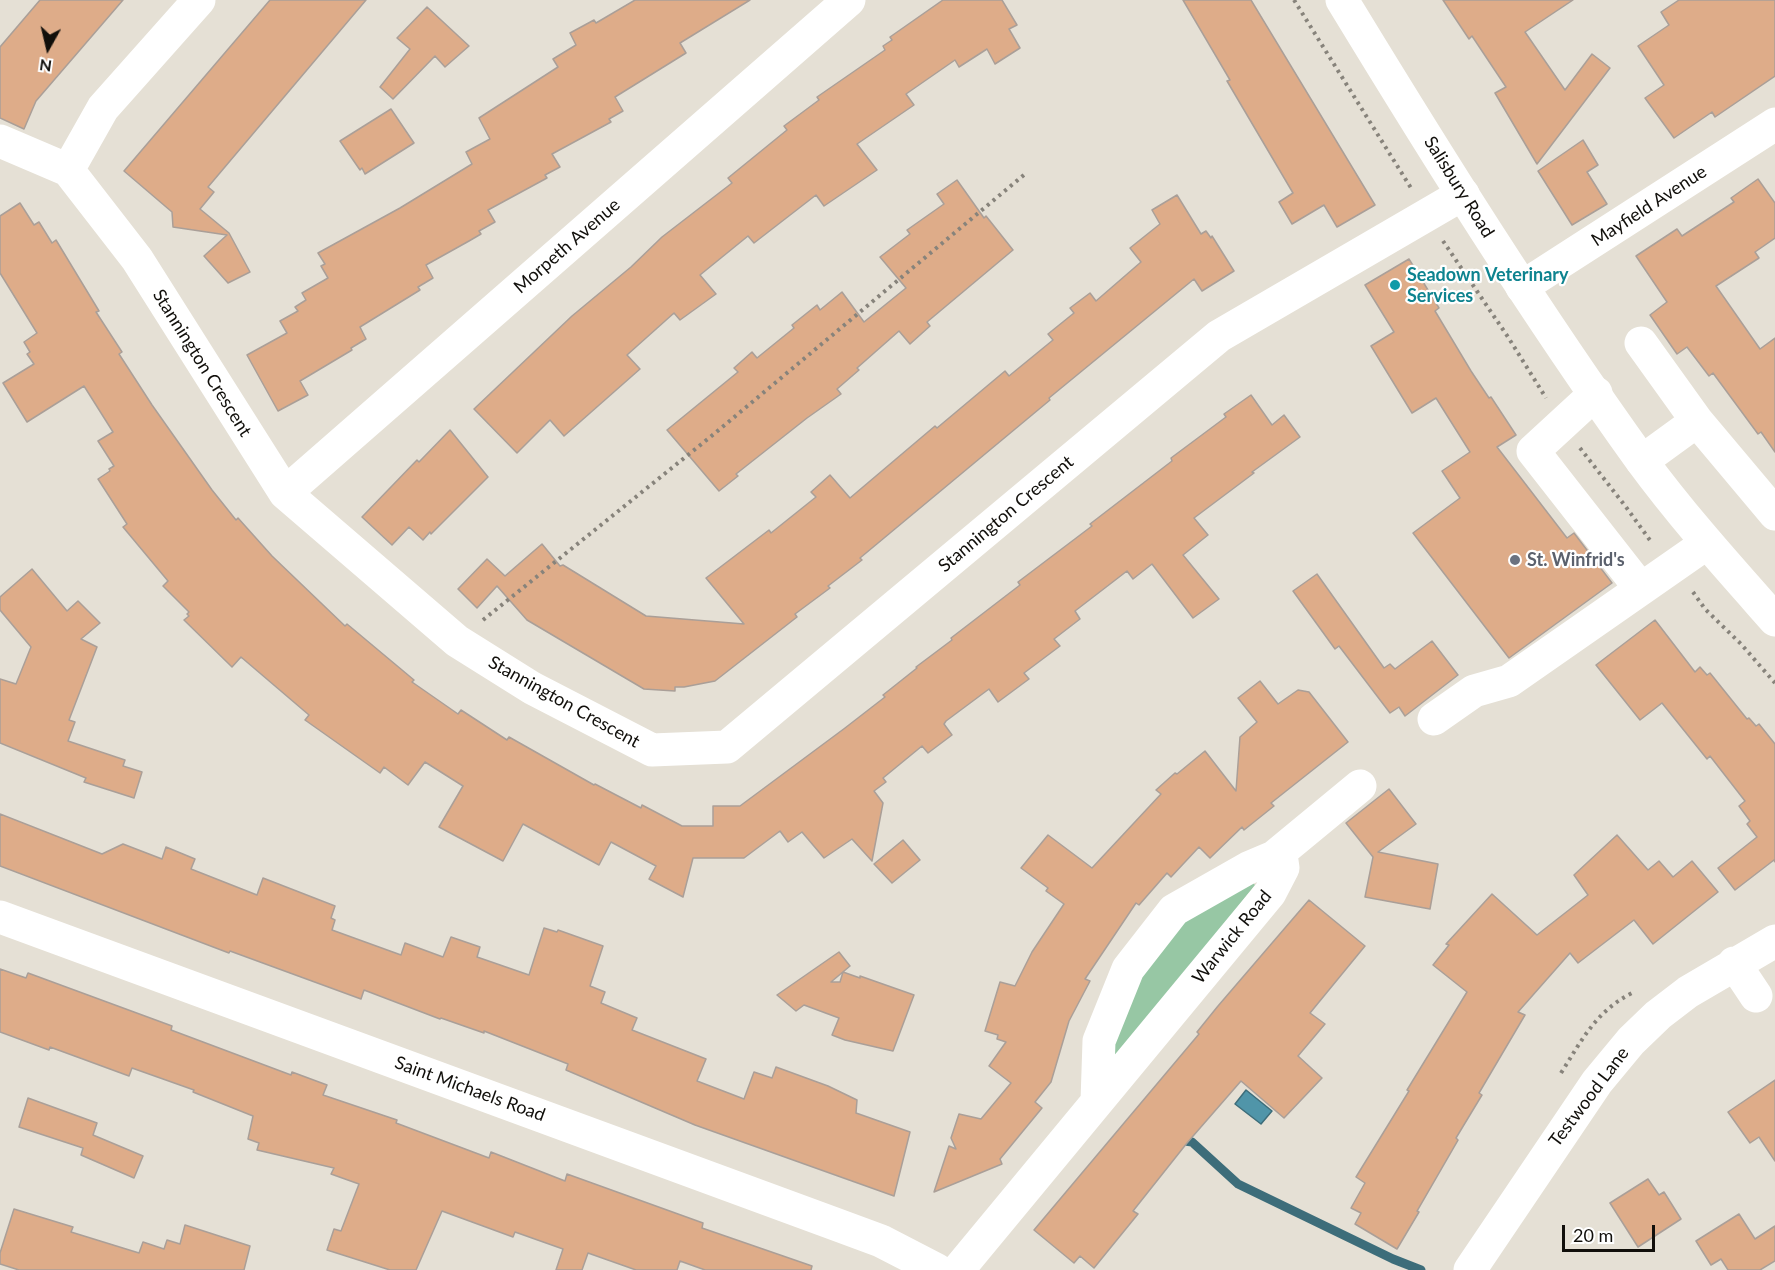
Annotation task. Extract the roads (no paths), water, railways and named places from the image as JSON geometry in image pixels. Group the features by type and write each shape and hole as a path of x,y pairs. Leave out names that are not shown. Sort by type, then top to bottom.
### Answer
{"street":[{"path":"0,141 68,170 103,108 199,0"},
{"name":"Morpeth Avenue","path":"285,493 849,0"},
{"name":"Salisbury Road","path":"1342,0 1522,287 1642,461 1707,543 1775,620"},
{"name":"Mayfield Avenue","path":"1522,287 1775,124"},
{"name":"Stannington Crescent","path":"68,170 136,259 285,493 457,641 532,688 652,750 727,747 1219,336 1463,194"},
{"path":"1641,343 1697,421 1775,514"},
{"path":"1596,393 1533,451 1641,589"},
{"path":"1642,461 1697,421"},
{"path":"1434,719 1474,691 1509,681 1707,543"},
{"path":"1274,857 1360,786"},
{"name":"Warwick Road","path":"958,1270 1270,893 1283,868 1282,861 1274,857 1248,868 1174,910 1128,969 1099,1041 1097,1101"},
{"name":"Saint Michaels Road","path":"0,917 835,1224 881,1242 936,1270"},
{"name":"Testwood Lane","path":"1470,1270 1548,1151 1611,1064 1659,1015 1688,992 1775,941"},
{"path":"1734,963 1756,996"}],"water":[{"path":"1246,1090 1272,1111 1261,1124 1235,1104"}],"waterway":[{"path":"1178,1140 1192,1142 1238,1184 1393,1259 1421,1270"}],"place":[{"name":"Seadown Veterinary Services","path":"1395,285"},
{"name":"St. Winfrid's","path":"1515,560"}]}
